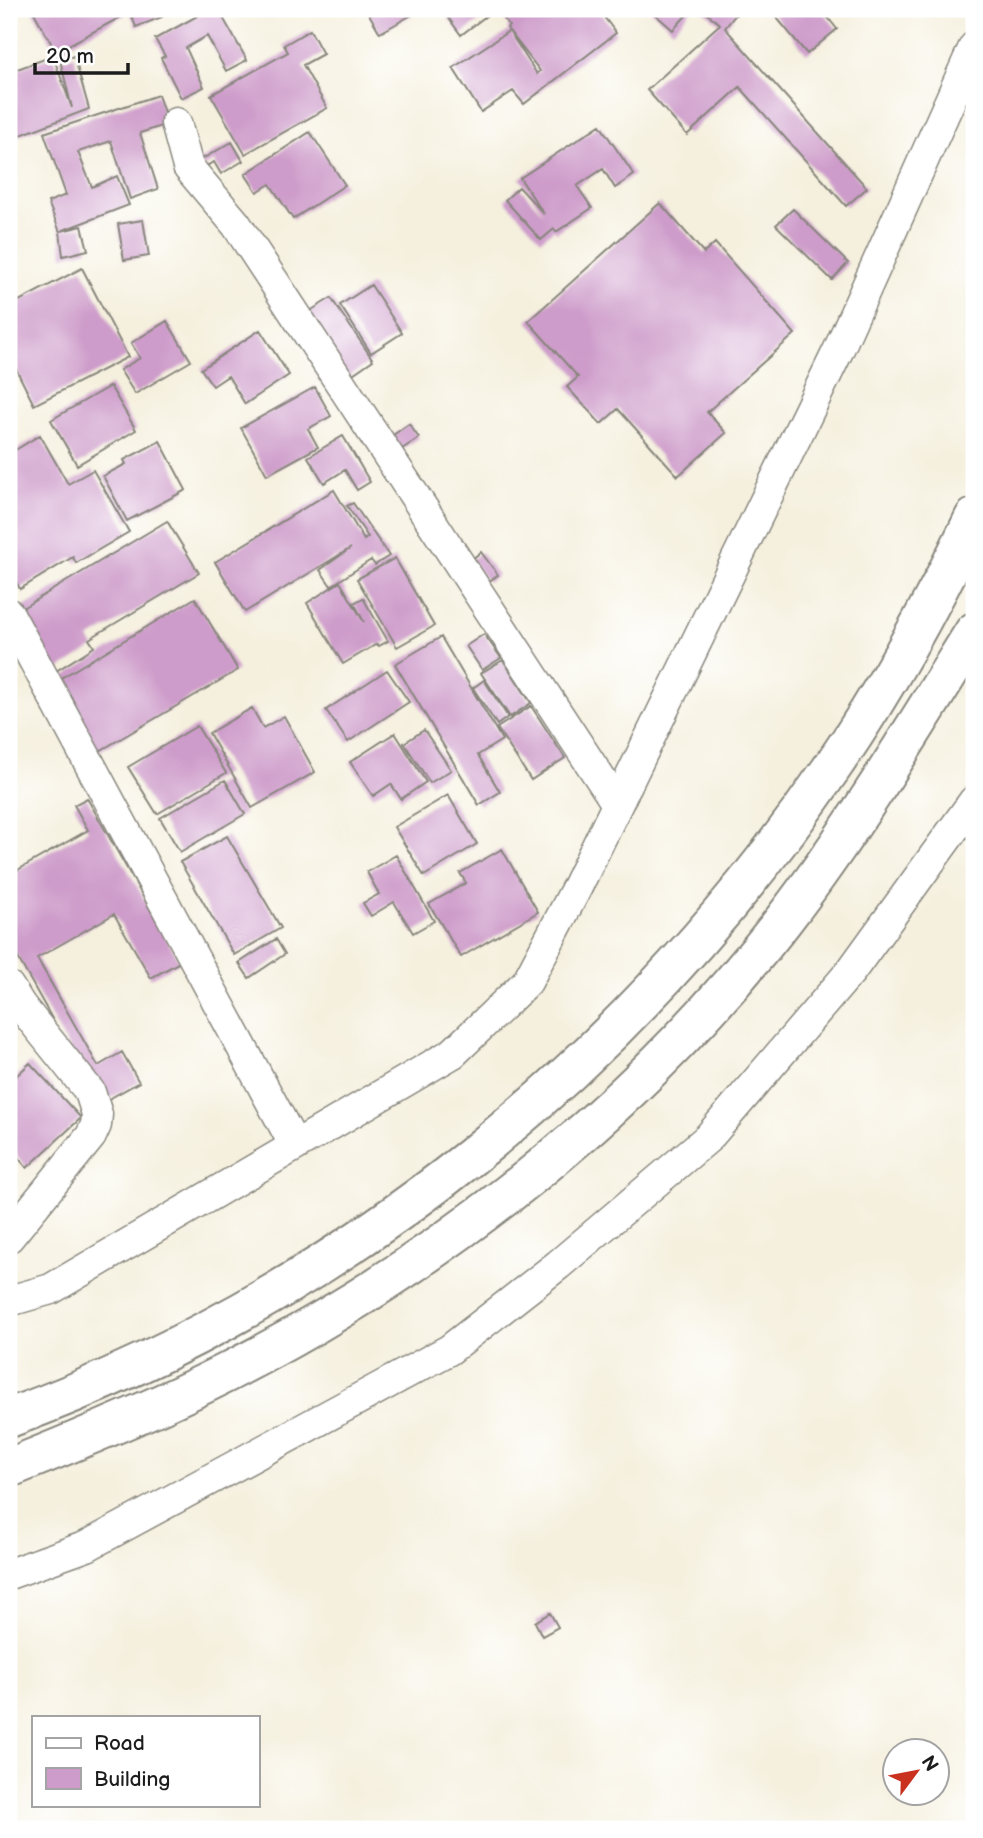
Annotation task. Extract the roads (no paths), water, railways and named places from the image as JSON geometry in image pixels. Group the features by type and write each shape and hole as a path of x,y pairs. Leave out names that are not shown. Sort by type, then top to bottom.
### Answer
{"highway":[{"path":"9,1418 71,1395 190,1340 305,1274 386,1220 484,1149 569,1074 653,991 728,906 787,830 834,765 875,701 942,584 974,518"},
{"path":"9,1468 115,1426 225,1374 323,1321 422,1259 517,1189 614,1107 703,1016 781,922 862,812 974,632"}],"street":[{"path":"9,1301 51,1289 453,1053 527,982 838,351 974,47"},
{"path":"176,123 188,167 236,223 617,804"},
{"path":"9,614 295,1146"},
{"path":"9,1573 87,1546 449,1350 558,1265 708,1138 851,971 974,801"},
{"path":"9,987 21,1006 90,1092 97,1114 91,1136 9,1237"}]}
